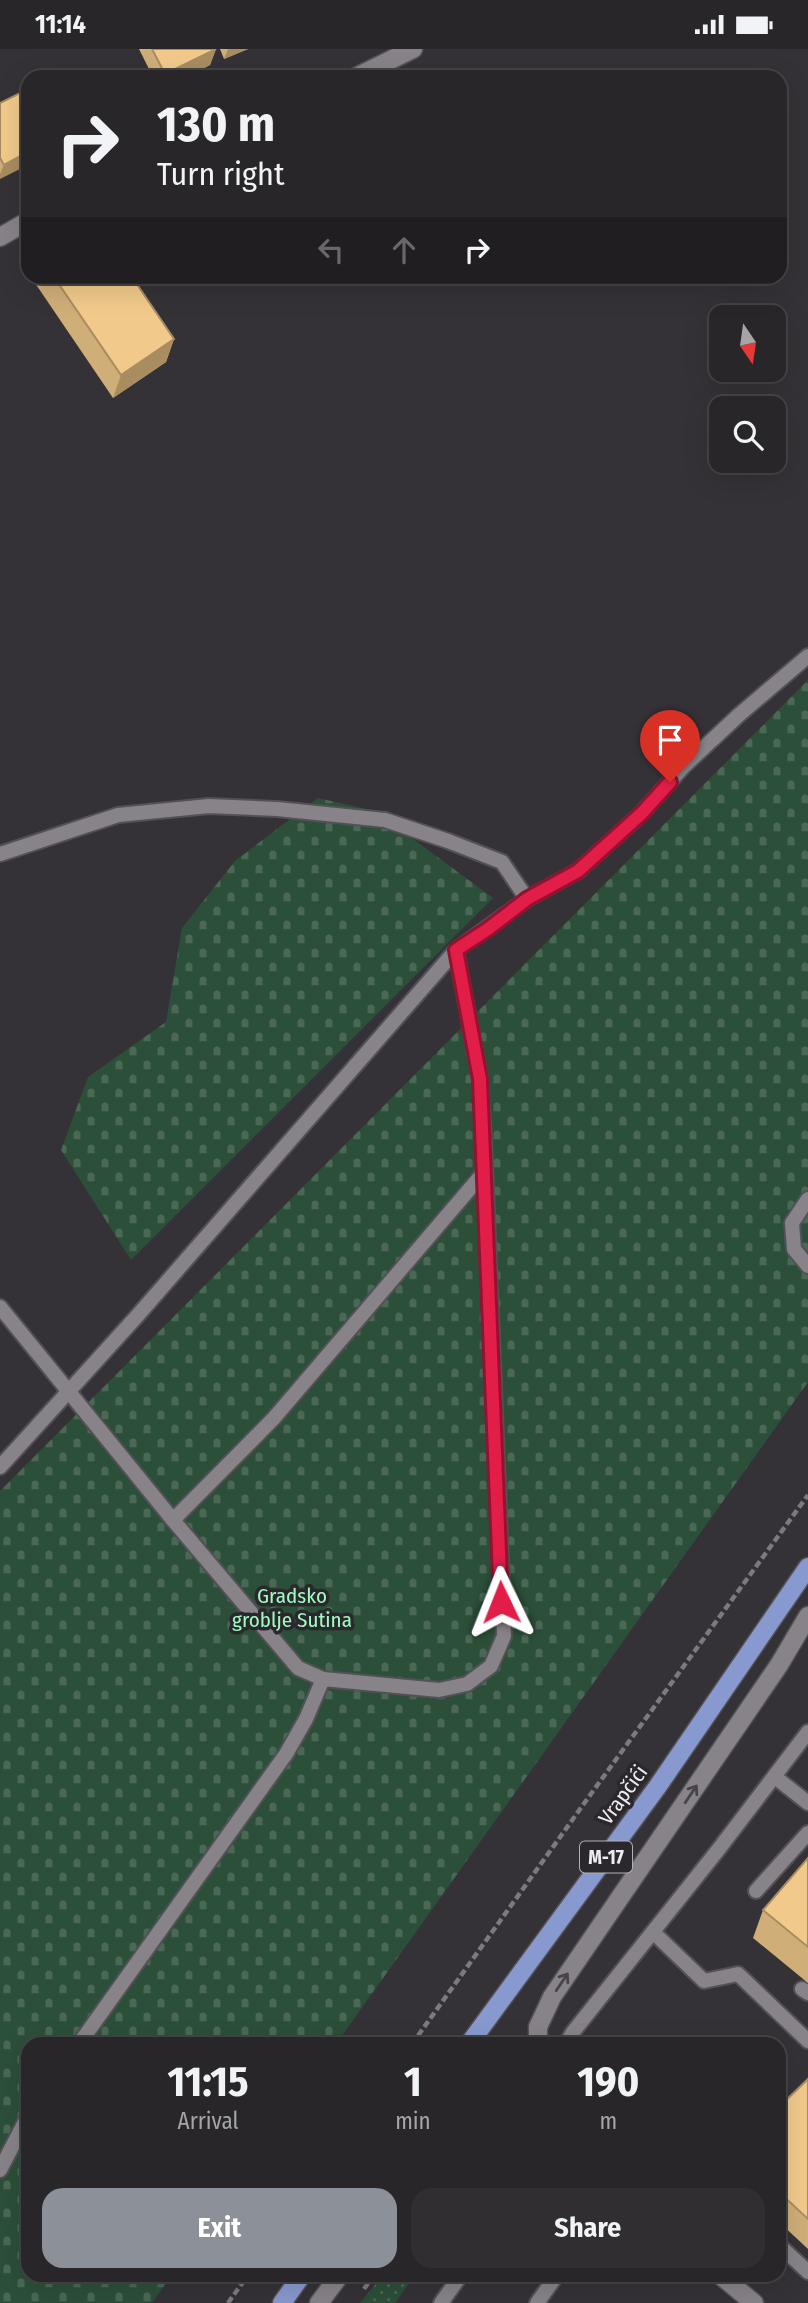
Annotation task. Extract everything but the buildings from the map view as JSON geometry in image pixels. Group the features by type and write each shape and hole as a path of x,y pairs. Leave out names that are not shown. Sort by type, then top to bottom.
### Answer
{"main road":[{"name":"Vrapčići","path":"474,2037 658,1786 808,1567"},
{"path":"282,2303 297,2282"}],"street":[{"path":"370,70 413,49"},
{"path":"0,237 21,225"},
{"path":"538,2037 538,2027 552,1997 779,1665 808,1616"},
{"path":"320,2303 335,2282"},
{"path":"728,2282 754,2303"}],"lane":[{"path":"0,1467 70,1391 456,950 527,899 578,871 642,813 683,767 808,656"},
{"path":"0,854 118,815 209,806 276,809 385,820 448,841 502,862 527,899"},
{"path":"0,1307 173,1520 298,1668 323,1679 439,1689 467,1684 491,1666 504,1636 485,1171 480,1079 456,950"},
{"path":"173,1520 274,1418 485,1171"},
{"path":"808,1199 792,1223 794,1249 808,1266"},
{"path":"84,2037 286,1754 306,1719 323,1679"},
{"path":"570,2037 808,1733"},
{"path":"775,1777 808,1803"},
{"path":"756,1891 808,1833"},
{"path":"653,1932 704,1982 738,1974 808,2041"},
{"path":"0,2171 21,2130"},
{"path":"786,2252 808,2272"},
{"path":"441,2303 456,2282"},
{"path":"537,2303 552,2282"}],"path":[{"path":"417,2037 808,1495"},
{"path":"228,2303 243,2282"}],"green space":[{"name":"Gradsko groblje Sutina","path":"808,680 808,1382 341,2037 21,2037 21,2282 167,2282 152,2303 0,2303 0,1491"},
{"path":"318,798 375,811 493,898 131,1260 61,1150 88,1077 166,1022 182,928 235,861"},
{"path":"377,2282 410,2282 395,2303 360,2303"}],"route":[{"path":"501,1602 480,1079 456,950 527,899 578,871 642,813 670,782"}]}
